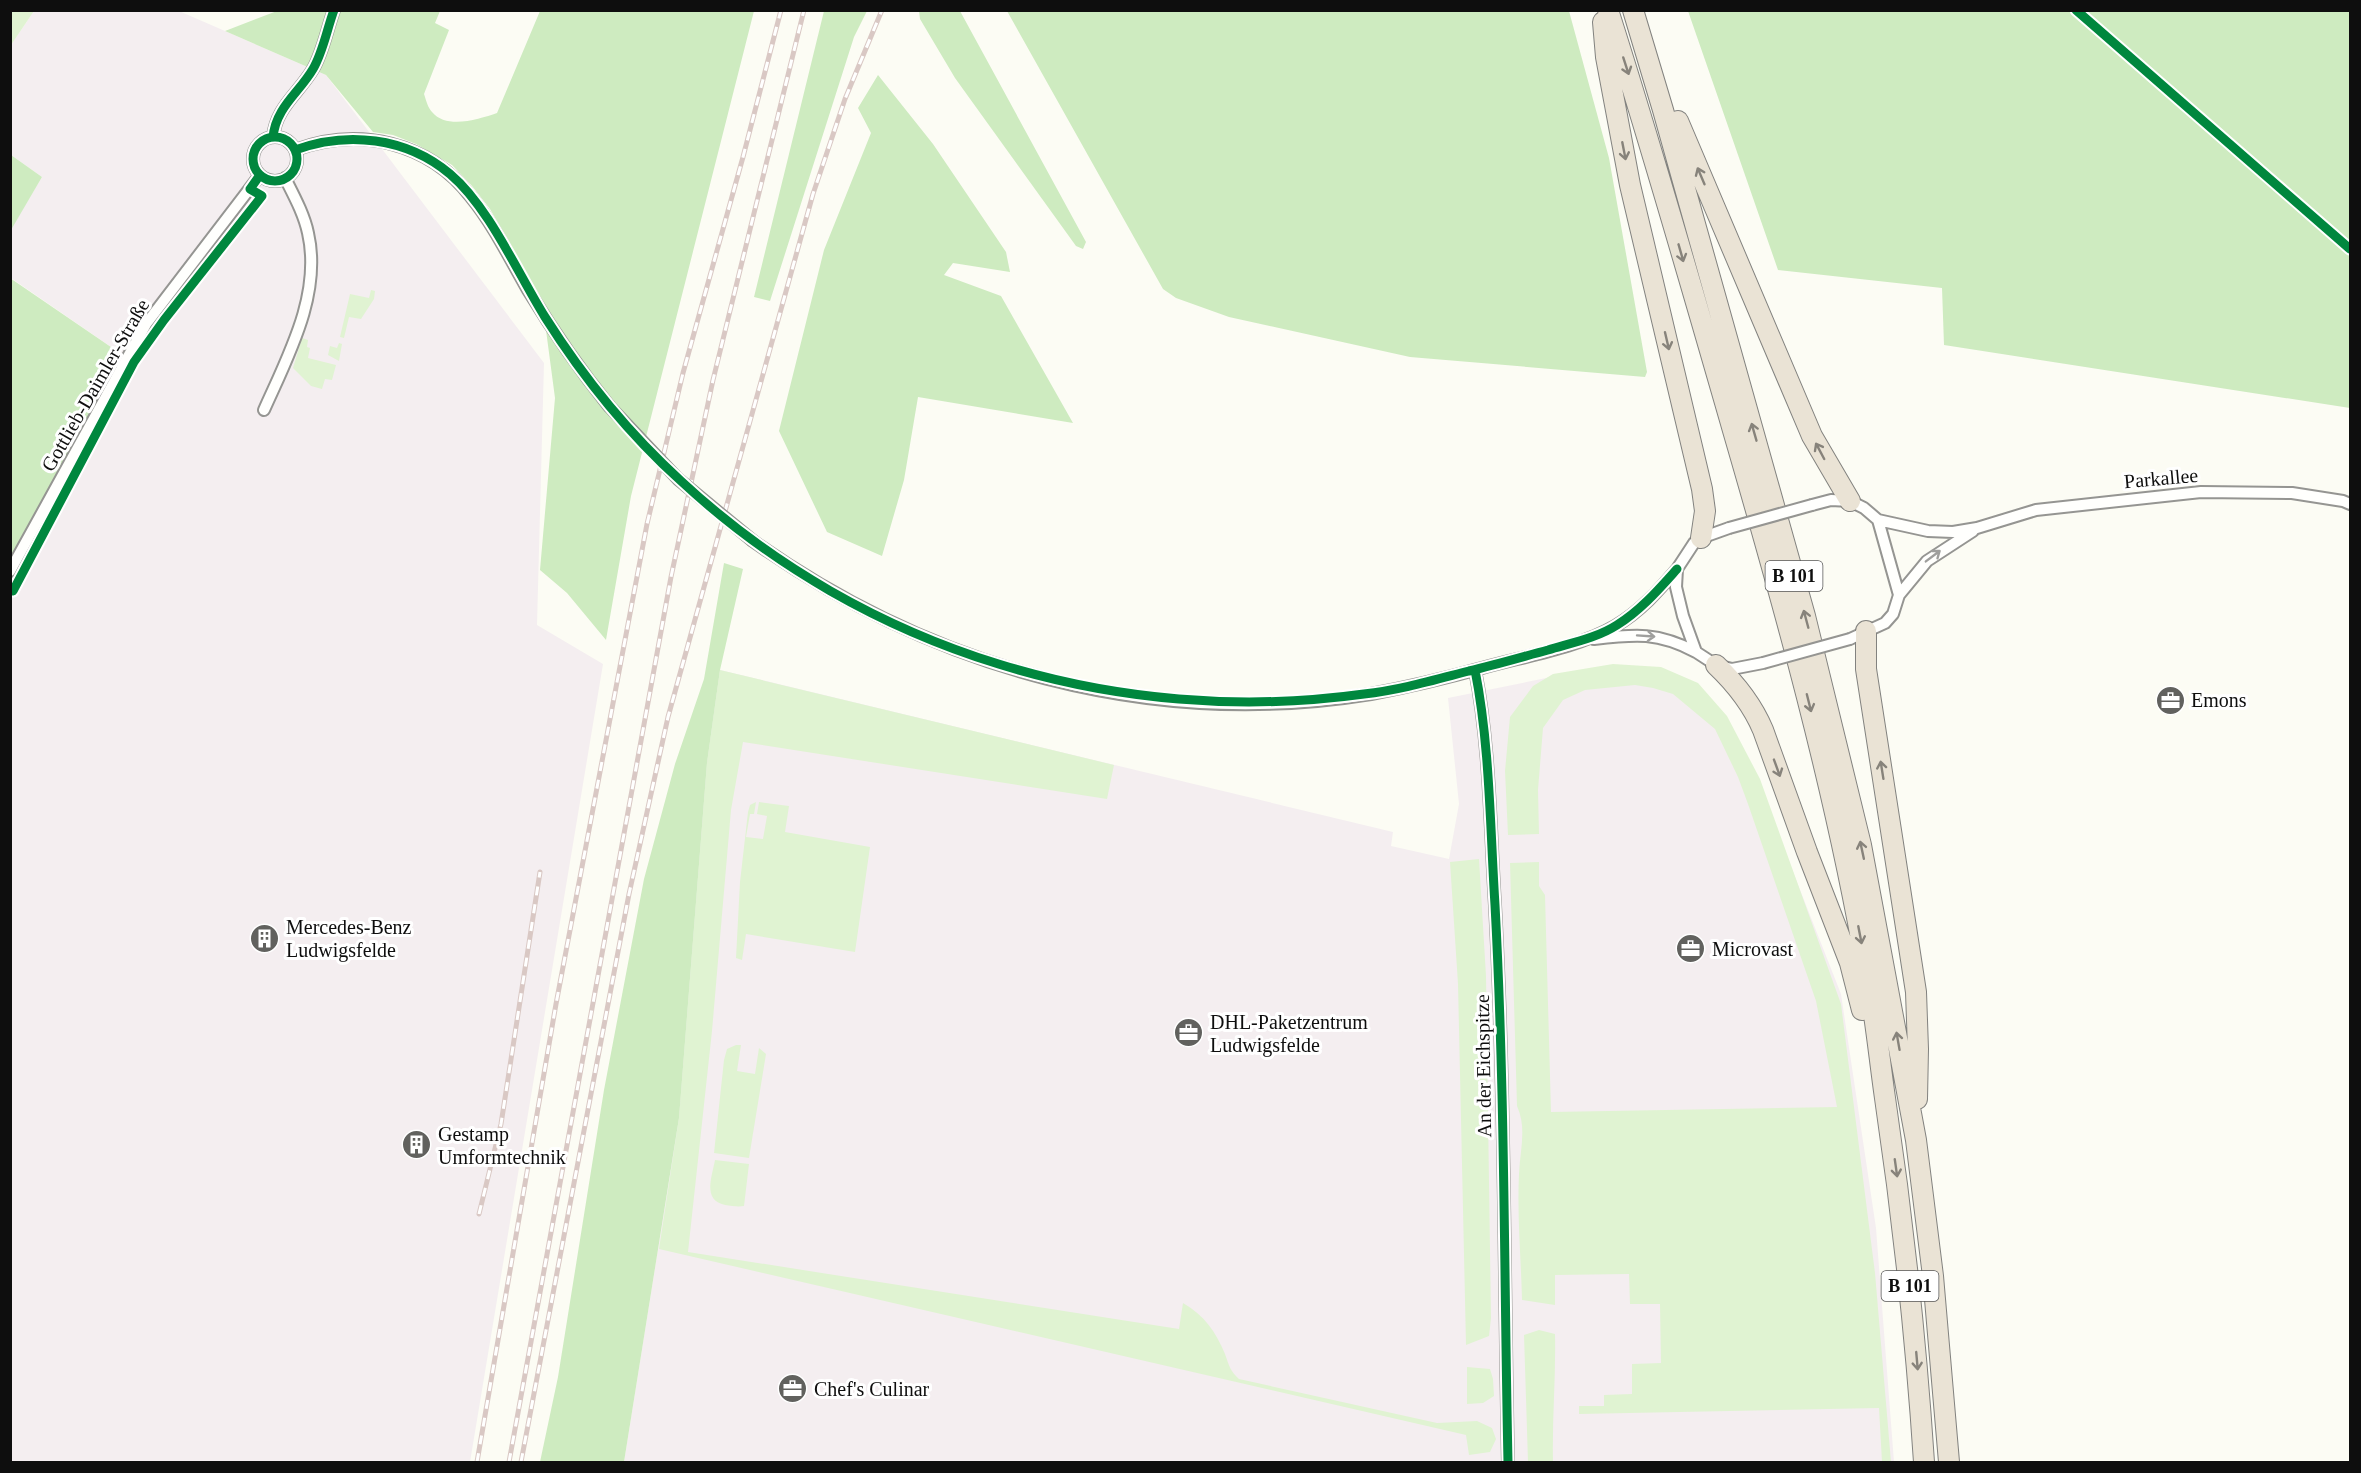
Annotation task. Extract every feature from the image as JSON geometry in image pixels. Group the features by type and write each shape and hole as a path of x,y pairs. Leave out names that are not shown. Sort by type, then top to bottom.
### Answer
{"highway":[{"path":"1603,10 1606,57 1630,185 1702,489 1705,511 1701,538"},
{"name":"B 101","path":"1608,10 1642,117 1725,402 1809,706 1860,931 1906,1246 1924,1462"},
{"path":"1635,16 1812,436 1850,501"},
{"name":"B 101","path":"1635,16 1788,553 1837,741 1878,933 1916,1140 1933,1276 1949,1462"},
{"path":"1858,635 1866,669 1916,992 1918,1049 1916,1140"},
{"path":"1716,665 1744,695 1755,711 1763,730 1850,963 1887,1110"}],"street":[{"path":"273,137 275,121 280,111 314,68 334,10"},
{"path":"273,137 286,140 295,150 297,163 285,178 272,180 260,175 254,164 255,150 262,141 273,137"},
{"path":"295,150 336,139 372,140 414,151 448,172 479,207 556,335 609,406 678,479 753,541 834,594 921,637 986,662 1107,692 1207,702 1293,702 1369,694 1475,670 1582,640 1616,626 1654,596 1701,538 1729,528 1832,501 1850,501 1864,508 1878,520 1928,531 1953,532 1977,528"},
{"name":"Gottlieb-Daimler-Straße","path":"10,570 14,557 146,324 260,175"},
{"path":"264,410 281,375 304,310 311,275 308,233 296,199 285,178"},
{"name":"Parkallee","path":"1977,528 2036,510 2201,492 2292,494 2350,504"},
{"path":"1878,520 1899,595"},
{"path":"1582,640 1648,635 1675,641 1696,651 1716,665 1732,669 1763,663 1858,635 1886,623 1893,614 1899,595 1927,561 1977,528"},
{"path":"1677,569 1676,587 1683,616 1696,651"},
{"name":"An der Eichspitze","path":"1475,670 1481,702 1488,782 1499,990 1508,1462"}],"shaded area":[{"path":"34,11 179,11 326,75 544,363 537,625 603,664 470,1462 11,1462 11,554 18,556 127,358 11,278 10,230 42,177 11,155 11,45"},
{"path":"720,670 1393,832 1391,846 1449,859 1459,804 1448,698 1566,674 1663,670 1753,770 1841,994 1876,1228 1894,1462 624,1462 679,1118 707,763"}],"green space":[{"path":"10,11 34,11 11,45"},
{"path":"277,11 440,11 435,23 449,30 424,94 428,106 438,117 446,121 463,122 497,113 540,11 754,11 631,496 606,640 567,593 540,570 555,398 542,300 490,209 452,165 416,144 393,135 373,132 326,75 225,31"},
{"path":"824,11 867,11 854,37 770,301 754,297"},
{"path":"919,11 960,11 1086,242 1083,249 1076,246 955,78 920,19"},
{"path":"1007,11 1569,11 1609,158 1647,372 1645,377 1410,357 1229,317 1176,298 1163,289"},
{"path":"1688,11 2350,11 2350,408 1944,345 1942,288 1778,270"},
{"path":"878,75 933,144 1006,252 1010,272 953,263 944,275 1001,296 1073,423 918,397 904,480 882,556 827,532 779,431 824,250 871,133 858,108"},
{"path":"11,155 42,177 11,230"},
{"path":"10,278 127,358 18,556 10,554"},
{"path":"371,290 375,291 374,299 361,319 349,317 344,338 340,337 350,294 369,298"},
{"path":"302,338 308,340 307,347 310,348 308,358 336,365 332,380 325,379 322,389 311,386 293,368"},
{"path":"339,343 342,344 339,361 328,355 330,346 337,348"},
{"path":"724,563 743,569 720,670 707,763 679,1118 624,1462 540,1462 558,1377 604,1090 644,879 675,764 704,679"},
{"path":"1613,664 1661,667 1698,683 1727,716 1760,779 1841,1004 1875,1273 1891,1462 1882,1462 1879,1408 1579,1414 1579,1406 1604,1406 1604,1395 1632,1394 1632,1364 1661,1363 1660,1304 1630,1304 1629,1274 1555,1275 1555,1305 1522,1300 1518,1206 1522,1123 1517,1106 1510,863 1539,862 1539,886 1545,895 1551,1112 1837,1107 1816,1001 1738,777 1715,729 1673,694 1635,685 1585,690 1563,700 1543,728 1538,790 1539,834 1508,835 1505,771 1510,717 1533,686 1553,674"},
{"path":"720,670 1114,765 1107,799 743,742 731,810 712,1031 688,1252 1179,1329 1183,1303 1197,1313 1213,1331 1232,1370 1239,1379 1437,1423 1477,1421 1492,1428 1496,1439 1490,1452 1469,1455 1466,1435 659,1249 679,1118 707,763"},
{"path":"756,802 754,814 750,814 746,837 763,839 767,816 757,814 759,802 789,806 785,832 870,847 855,952 746,934 742,960 736,958 740,882 748,812 750,805"},
{"path":"1479,859 1486,976 1491,1318 1489,1336 1466,1345 1458,984 1450,862"},
{"path":"741,1045 737,1071 755,1074 759,1048 766,1054 749,1158 714,1153 724,1060 727,1049"},
{"path":"715,1160 749,1164 744,1206 725,1205 713,1198 710,1187"},
{"path":"1539,1330 1555,1334 1553,1462 1528,1462 1524,1335"},
{"path":"1467,1367 1490,1369 1494,1396 1483,1403 1467,1404"}],"railway":[{"path":"477,1462 556,1004 647,524 683,373 781,10"},
{"path":"509,1462 671,577 713,380 804,10"},
{"path":"521,1462 629,894 668,717 813,194 845,99 882,10"},
{"path":"479,1214 501,1124 540,872"}],"cycle path":[{"path":"273,137 275,126 283,109 307,78 316,62 334,10"},
{"path":"2076,10 2350,249"},
{"path":"275,137 290,144 297,159 290,174 275,181 260,174 253,159 260,144 275,137"},
{"path":"295,150 335,141 355,139 376,141 415,152 450,174 490,222 545,317 591,383 643,444 681,481 753,540 830,591 912,632 998,664 1088,686 1179,699 1271,702 1364,694 1417,684 1489,666 1601,633 1634,613 1677,569"},
{"path":"10,590 13,591 134,362 164,320 262,196 250,189 260,175"},
{"path":"1475,670 1487,757 1498,974 1508,1462"}],"place":[{"name":"Emons","path":"2170,700"},
{"name":"Mercedes-Benz Ludwigsfelde","path":"265,938"},
{"name":"Microvast","path":"1691,949"},
{"name":"DHL-Paketzentrum Ludwigsfelde","path":"1189,1033"},
{"name":"Gestamp Umformtechnik","path":"417,1145"},
{"name":"Chef's Culinar","path":"793,1389"}]}
